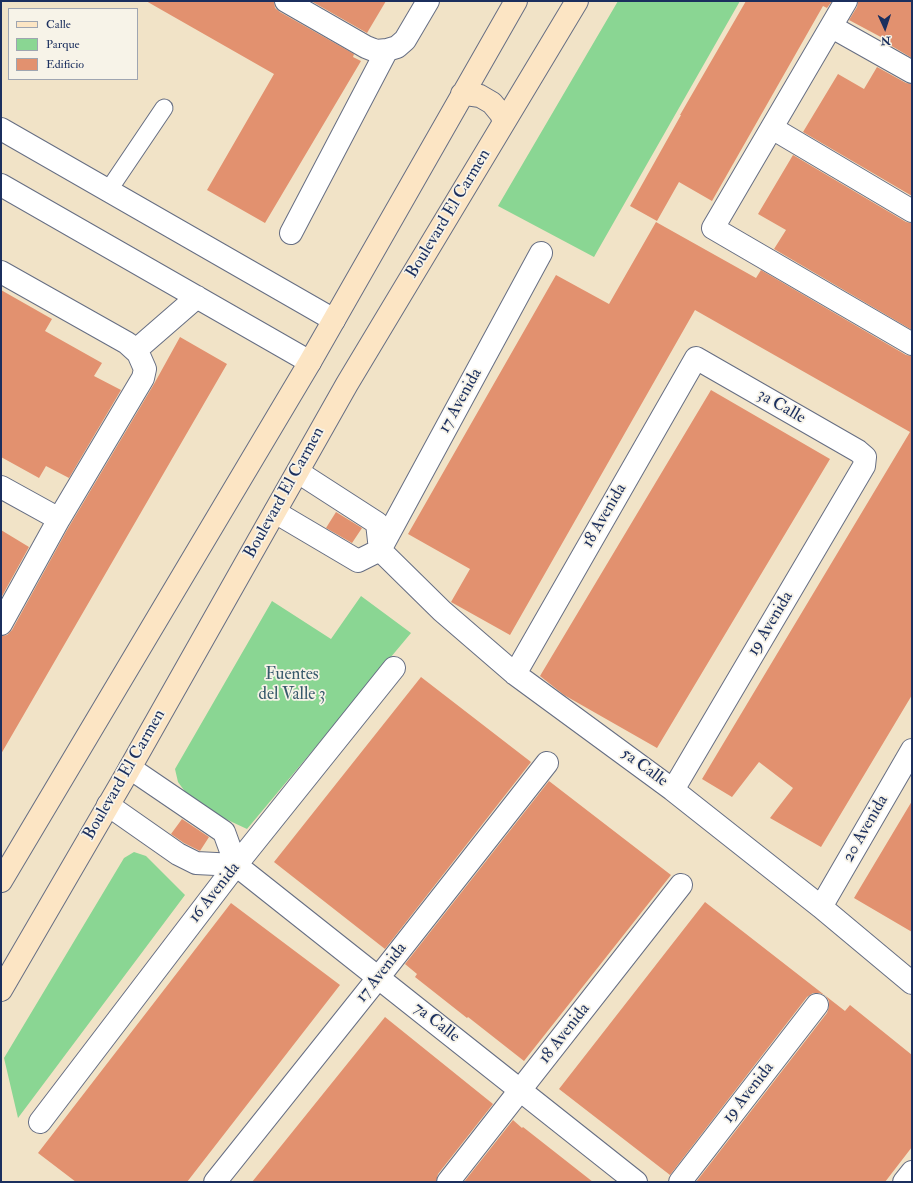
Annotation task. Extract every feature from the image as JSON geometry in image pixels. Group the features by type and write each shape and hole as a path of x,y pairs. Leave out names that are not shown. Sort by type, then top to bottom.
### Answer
{"main road":[{"path":"1,881 310,362 516,1"},
{"name":"Boulevard El Carmen","path":"1,990 130,768 357,367 577,1"},
{"path":"462,94 480,96 492,103 501,114 504,122"}],"street":[{"path":"286,1 366,47 376,51 397,47 405,40 428,1"},
{"path":"846,1 714,228 912,344"},
{"path":"832,27 912,72"},
{"path":"291,233 387,50"},
{"path":"772,128 912,211"},
{"path":"1,129 334,320"},
{"path":"1,185 310,362"},
{"name":"17 Avenida","path":"380,550 541,253"},
{"path":"1,272 127,343 136,350 145,369 143,378 59,519 1,624"},
{"path":"136,350 197,297"},
{"name":"3a Calle","path":"696,358 858,451 865,457"},
{"name":"18 Avenida","path":"515,674 696,358"},
{"name":"19 Avenida","path":"673,790 864,466 865,457"},
{"path":"275,512 358,561 380,550 377,523 298,472"},
{"path":"1,487 59,519"},
{"name":"5a Calle","path":"380,550 442,611 515,674 673,790 912,983"},
{"name":"16 Avenida","path":"40,1122 236,865 394,668"},
{"name":"20 Avenida","path":"821,908 912,750"},
{"name":"17 Avenida","path":"215,1182 547,763"},
{"path":"108,805 178,854 196,863 236,865 224,832 130,768"},
{"name":"7a Calle","path":"236,865 636,1182"},
{"name":"18 Avenida","path":"448,1182 681,886"},
{"name":"19 Avenida","path":"680,1182 817,1004"},
{"path":"904,1182 912,1172"}],"lane":[{"path":"108,190 164,108"}],"green space":[{"path":"618,1 740,1 594,257 498,206"},
{"name":"Fuentes del Valle 3","path":"361,596 411,633 247,829 217,815 186,793 178,782 175,769 272,601 331,639"},
{"path":"134,852 146,856 185,895 18,1118 4,1058 124,858"}],"building":[{"path":"146,1 274,1 275,8 280,12 354,54 353,57 361,61 265,223 207,190 274,74"},
{"path":"311,1 386,1 367,33"},
{"path":"746,1 832,1 827,8 823,6 712,201 679,182 657,221 630,206 680,115"},
{"path":"858,1 912,1 912,58 890,45 892,43 849,20 857,7"},
{"path":"877,67 906,83 912,84 912,196 803,132 838,74 864,89"},
{"path":"793,155 906,222 912,223 912,330 774,249 786,230 758,214"},
{"path":"656,222 756,278 761,270 906,355 912,356 912,695 821,847 770,818 793,788 759,762 732,797 702,779 910,432 695,310 510,635 451,602 470,569 408,534 556,275 609,304"},
{"path":"1,290 52,319 45,331 102,363 94,376 121,390 69,478 46,466 39,478 1,457"},
{"path":"180,337 227,364 1,754 1,636 7,635 12,630 67,530 154,384"},
{"path":"711,390 830,459 657,748 564,695 540,676"},
{"path":"336,512 362,528 352,543 326,528"},
{"path":"1,530 29,547 1,598"},
{"path":"421,677 531,762 385,949 274,862"},
{"path":"549,781 671,875 524,1061 415,977 417,974 405,964"},
{"path":"912,801 912,932 854,898"},
{"path":"182,819 209,837 200,851 171,834"},
{"path":"705,902 824,995 813,993 807,997 670,1175 559,1089"},
{"path":"231,903 340,985 187,1182 76,1182 38,1153"},
{"path":"826,996 845,1011 850,1005 912,1055 912,1147 885,1182 696,1182 827,1013 829,1001"},
{"path":"385,1017 493,1104 438,1174 436,1182 252,1182"},
{"path":"513,1120 522,1128 523,1127 593,1182 464,1182"}]}
